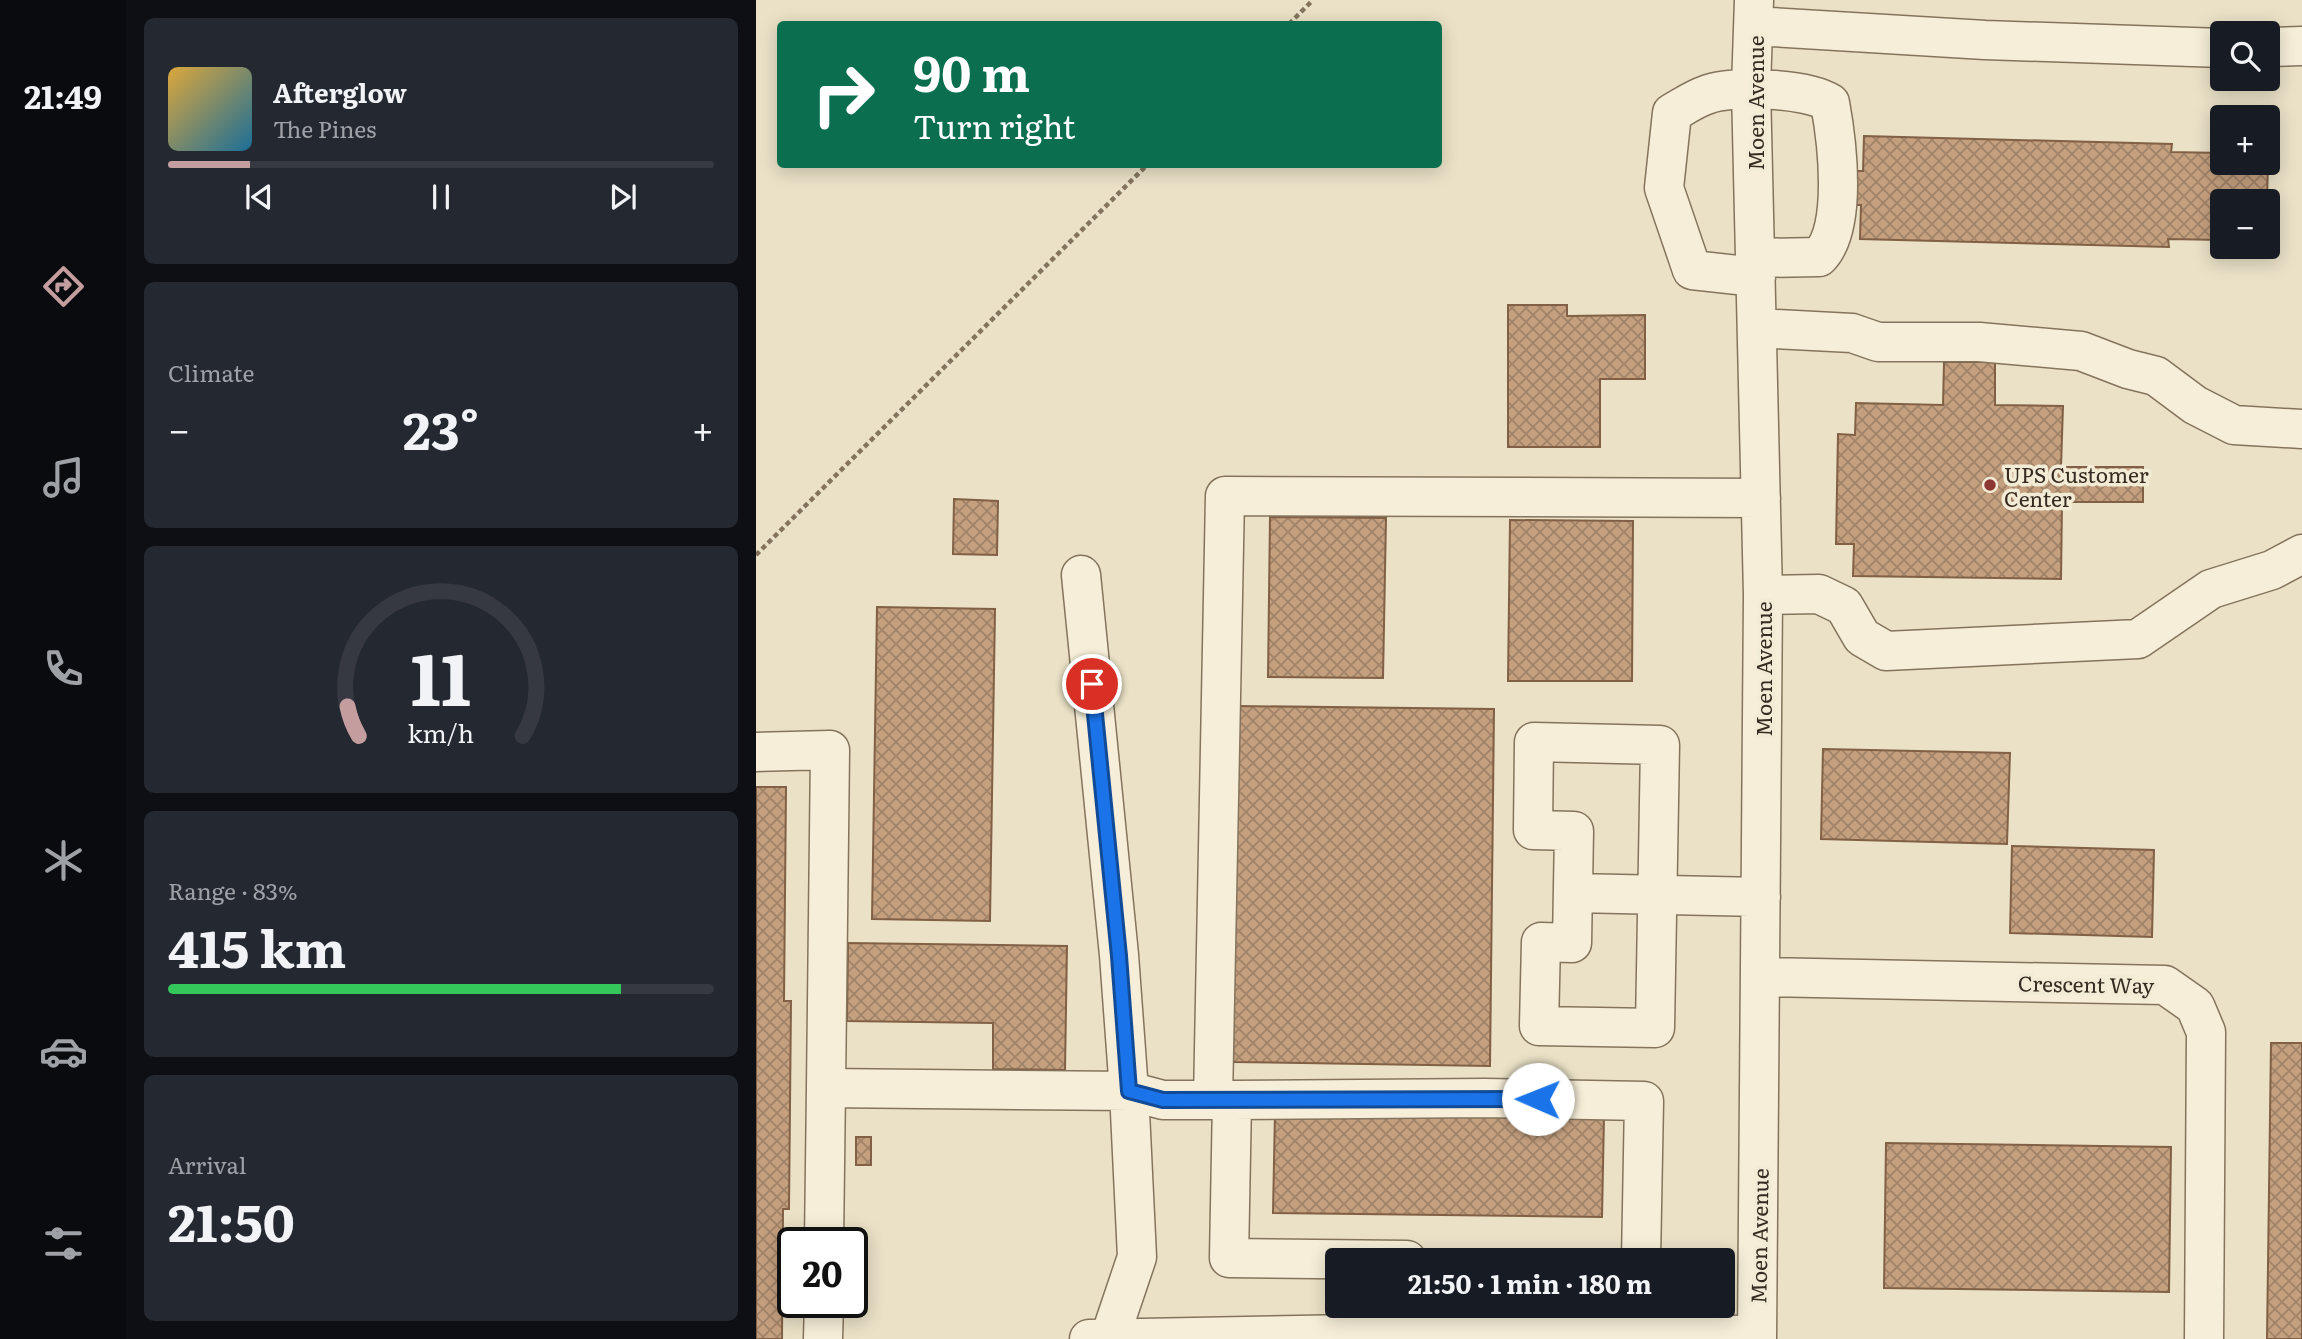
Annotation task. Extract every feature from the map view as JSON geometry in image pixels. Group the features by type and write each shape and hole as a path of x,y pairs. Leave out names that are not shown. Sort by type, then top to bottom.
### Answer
{"street":[{"path":"1754,13 1985,40 2210,48"},
{"name":"Moen Avenue","path":"1754,13 1751,88 1763,595 1757,1337"},
{"path":"2280,47 2302,46"},
{"path":"1751,88 1818,95 1830,103 1836,138 1837,218 1827,250 1819,257 1756,268 1692,270 1664,188 1672,113 1707,94 1751,88"},
{"path":"1757,328 1852,333 1878,342 1979,342 2081,351 2128,369 2156,376 2195,405 2234,425 2302,429"},
{"path":"1325,1259 1229,1258 1223,1100 1225,496 1761,498"},
{"path":"1763,595 1819,594 1844,606 1862,637 1886,650 2138,639 2211,589 2272,570 2302,554"},
{"path":"1081,575 1119,956 1138,1258 1100,1338 1416,1328 1565,1336 1638,1320 1757,1337"},
{"path":"1534,742 1660,744 1657,896 1655,1028 1539,1026 1541,942 1572,943 1574,831 1533,830 1534,742"},
{"path":"756,752 830,750 824,1227"},
{"path":"1573,893 1761,897"},
{"name":"Crescent Way","path":"1760,977 2165,985 2195,1006 2206,1032 2204,1339"},
{"path":"826,1088 1129,1091 1163,1100 1485,1098 1644,1101 1641,1248"},
{"path":"823,1339 824,1318"}],"path":[{"path":"1292,21 1313,0"},
{"path":"756,555 1144,168"}],"building":[{"path":"1864,136 2172,144 2171,152 2210,153 2210,175 2268,175 2267,189 2210,189 2210,240 2168,239 2169,247 1860,239 1861,205 1852,205 1853,171 1863,171"},
{"path":"1508,305 1567,305 1567,316 1645,315 1645,379 1600,379 1600,447 1508,447"},
{"name":"UPS Customer Center","path":"1944,362 1995,362 1995,405 2063,406 2061,467 2143,467 2143,502 2062,502 2061,579 1853,576 1854,544 1836,544 1838,434 1855,435 1856,403 1943,405"},
{"path":"954,499 998,501 997,555 953,554"},
{"path":"1270,517 1386,518 1383,678 1268,677"},
{"path":"1510,520 1633,521 1632,681 1508,681"},
{"path":"877,607 995,609 990,921 872,919"},
{"path":"1238,706 1494,709 1490,1066 1233,1062"},
{"path":"1823,749 2010,753 2007,844 1821,839"},
{"path":"756,787 786,787 784,1001 791,1001 789,1209 783,1209 783,1227 777,1227 777,1318 782,1318 782,1339 756,1339"},
{"path":"2012,846 2154,850 2152,937 2010,933"},
{"path":"848,943 1067,946 1065,1070 993,1069 993,1023 847,1021"},
{"path":"2271,1043 2302,1043 2302,1339 2267,1339"},
{"path":"1275,1112 1604,1116 1602,1217 1273,1213"},
{"path":"856,1137 871,1137 871,1165 856,1165"},
{"path":"1886,1143 2171,1147 2169,1292 1884,1288"}],"place":[{"name":"UPS Customer Center","path":"1990,485"}],"route":[{"path":"1092,684 1119,956 1129,1091 1163,1100 1538,1099"}]}
